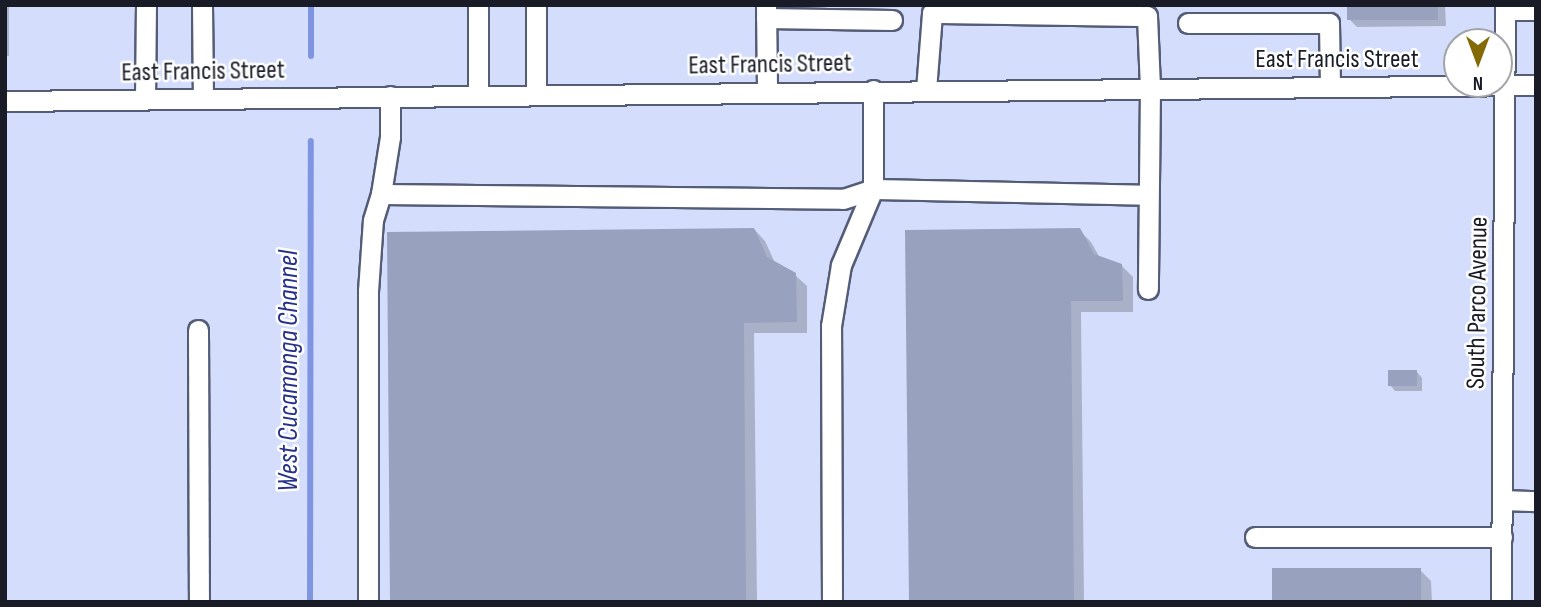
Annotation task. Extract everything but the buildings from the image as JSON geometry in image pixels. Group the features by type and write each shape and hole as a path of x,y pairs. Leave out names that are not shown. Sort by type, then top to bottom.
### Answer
{"street":[{"path":"145,99 146,5"},
{"path":"202,5 203,98"},
{"path":"478,5 478,95"},
{"path":"536,5 536,94"},
{"path":"1506,8 1536,10"},
{"name":"South Parco Avenue","path":"1506,8 1506,28"},
{"path":"766,91 766,11 892,20"},
{"path":"926,90 932,13 1147,11 1150,88 1148,289"},
{"path":"1188,23 1329,23 1330,86"},
{"name":"East Francis Street","path":"5,101 1443,85"},
{"name":"East Francis Street","path":"1513,85 1536,85"},
{"path":"832,602 831,326 841,265 873,189 873,90"},
{"path":"368,602 368,291 373,220 381,194 390,137 390,96"},
{"name":"South Parco Avenue","path":"1502,602 1506,98"},
{"path":"381,194 843,199 873,189 1148,195"},
{"path":"198,330 199,602"},
{"path":"1503,500 1536,501"},
{"path":"1255,537 1502,537"}],"waterway":[{"name":"West Cucamonga Channel","path":"311,5 311,56"},
{"name":"West Cucamonga Channel","path":"310,602 311,141"}]}
